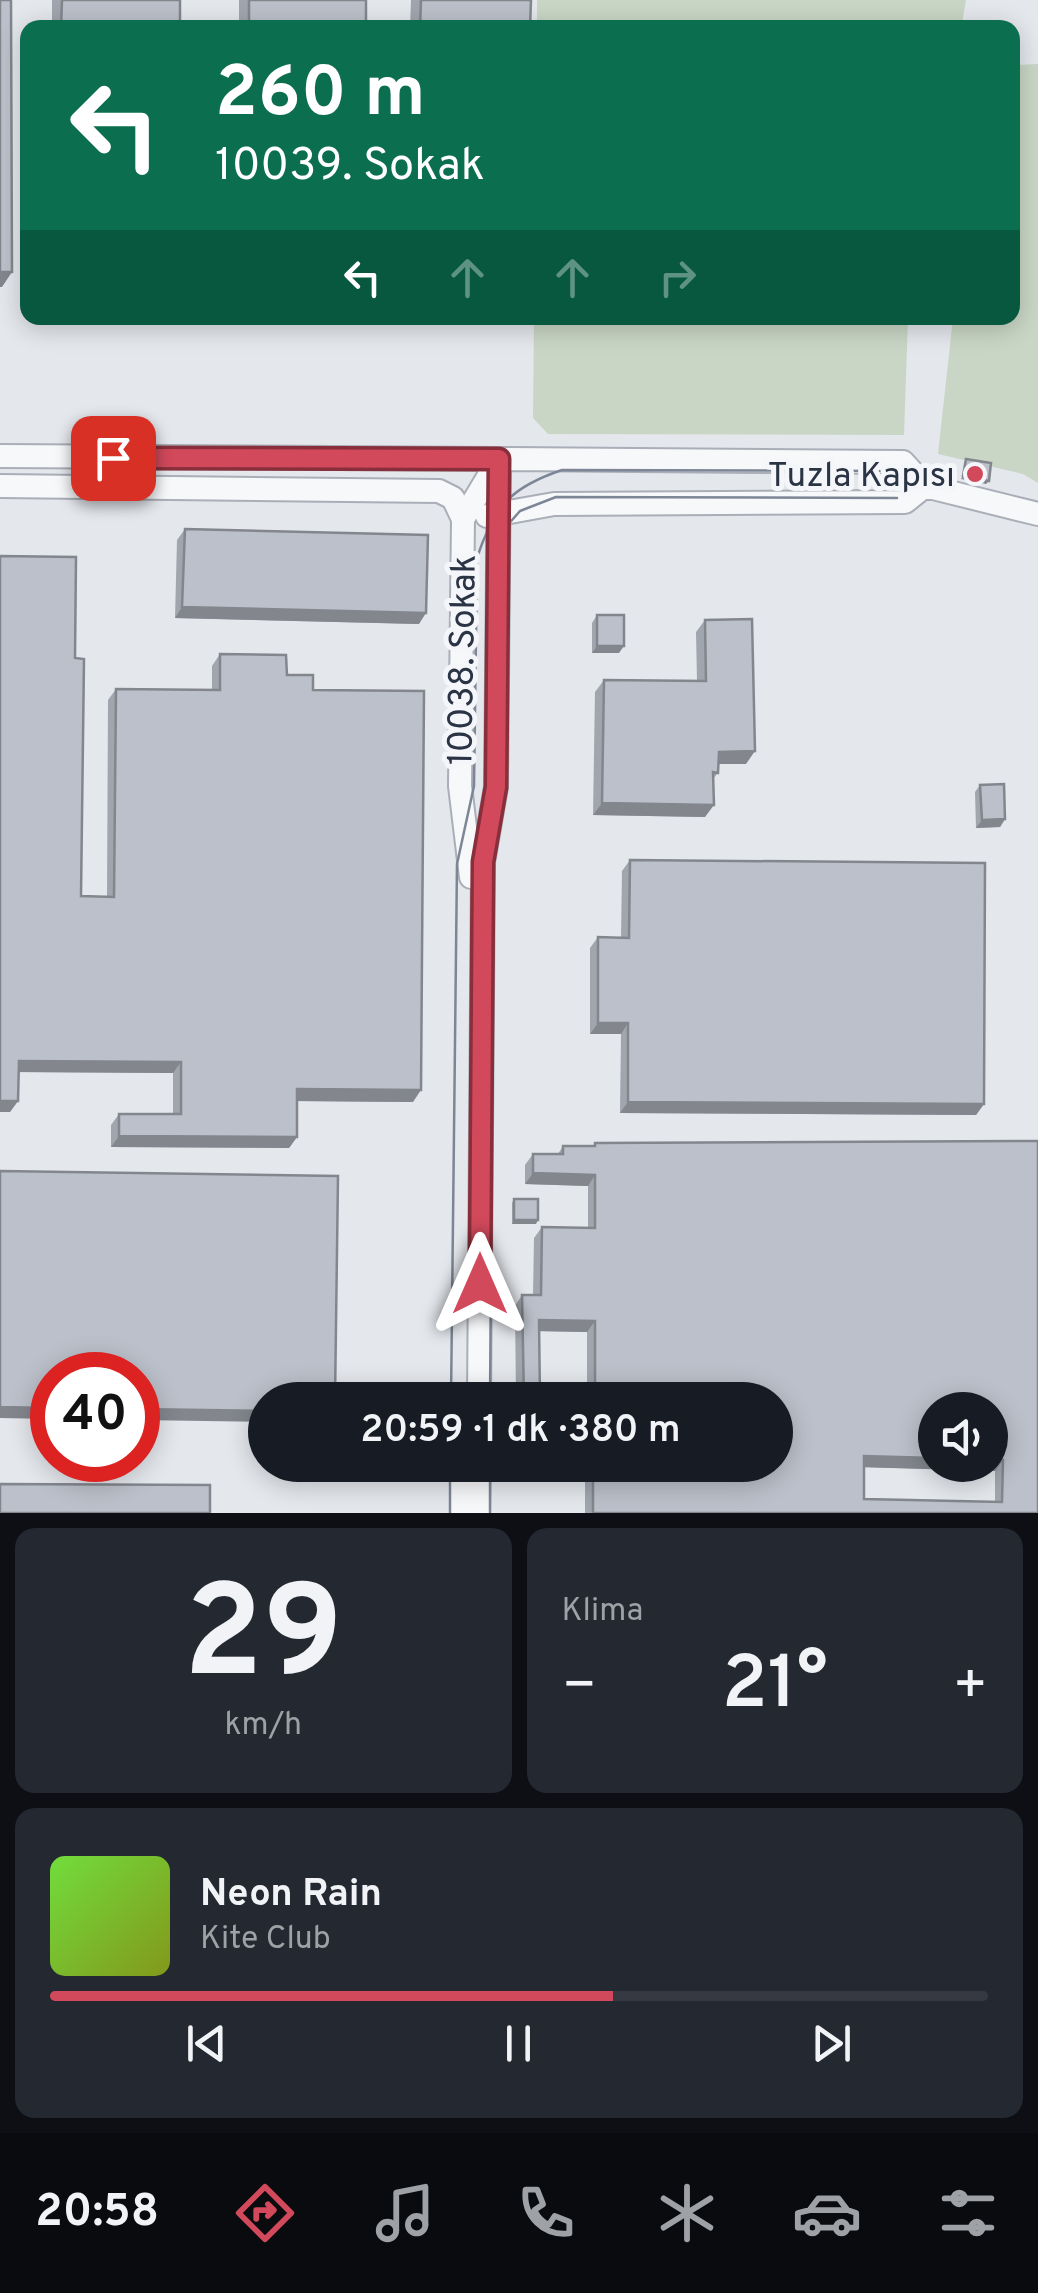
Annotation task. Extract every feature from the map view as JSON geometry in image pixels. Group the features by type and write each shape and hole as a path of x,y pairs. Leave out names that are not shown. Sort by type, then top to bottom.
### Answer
{"street":[{"path":"0,456 903,462 925,486 1038,514"},
{"path":"463,520 499,459"},
{"name":"10038. Sokak","path":"479,1382 483,862 496,787 499,459"},
{"path":"0,486 438,491 454,498 463,520"},
{"path":"463,520 554,504 905,502 925,486"},
{"name":"10038. Sokak","path":"463,520 460,786 471,861 463,1382"},
{"path":"462,1482 462,1513"},
{"path":"478,1482 478,1513"}],"green space":[{"path":"537,0 966,0 963,20 537,20"},
{"path":"1038,64 1038,483 1023,474 938,454 952,325 1020,325 1020,65"},
{"path":"534,325 908,325 904,435 548,434 533,418"}],"building":[{"path":"0,0 11,0 12,272 0,272"},
{"path":"62,0 180,0 180,20 61,20"},
{"path":"249,0 366,0 366,20 249,20"},
{"path":"421,0 531,0 530,20 420,20"},
{"name":"Tuzla Kapısı","path":"966,459 991,463 989,481 963,476"},
{"path":"185,529 428,535 426,613 182,607"},
{"path":"0,556 76,557 75,658 84,659 81,896 114,897 116,689 220,690 220,654 286,655 287,675 313,675 313,690 424,691 421,1090 297,1089 297,1137 119,1136 119,1114 181,1114 181,1062 19,1061 18,1101 0,1101"},
{"path":"597,615 624,615 624,646 597,646"},
{"path":"752,619 755,751 719,752 718,773 713,772 714,805 602,803 604,680 706,681 705,620"},
{"path":"1004,784 1005,819 982,820 980,785"},
{"path":"630,860 985,863 984,1104 628,1102 628,1023 598,1023 598,937 629,938"},
{"path":"1038,1141 1038,1513 593,1513 593,1482 793,1482 793,1382 595,1382 595,1321 539,1320 540,1382 524,1382 522,1295 541,1295 542,1227 595,1228 595,1175 533,1173 533,1154 563,1154 563,1146"},
{"path":"0,1171 338,1176 335,1382 248,1382 248,1411 160,1409 160,1352 30,1352 30,1408 0,1407"},
{"path":"514,1199 538,1199 538,1220 514,1220"},
{"path":"0,1484 210,1485 210,1513 0,1513"}],"tram line":[{"path":"451,1382 457,864 474,786 477,558 490,525 517,492 562,470 898,471"},
{"path":"497,537 520,511 556,497 897,498"},
{"path":"485,770 494,865 490,1382"},
{"path":"450,1482 450,1513"},
{"path":"490,1482 490,1513"}],"place":[{"name":"Tuzla Kapısı","path":"975,474"}],"route":[{"path":"113,458 499,459 496,787 483,862 480,1284"}]}
